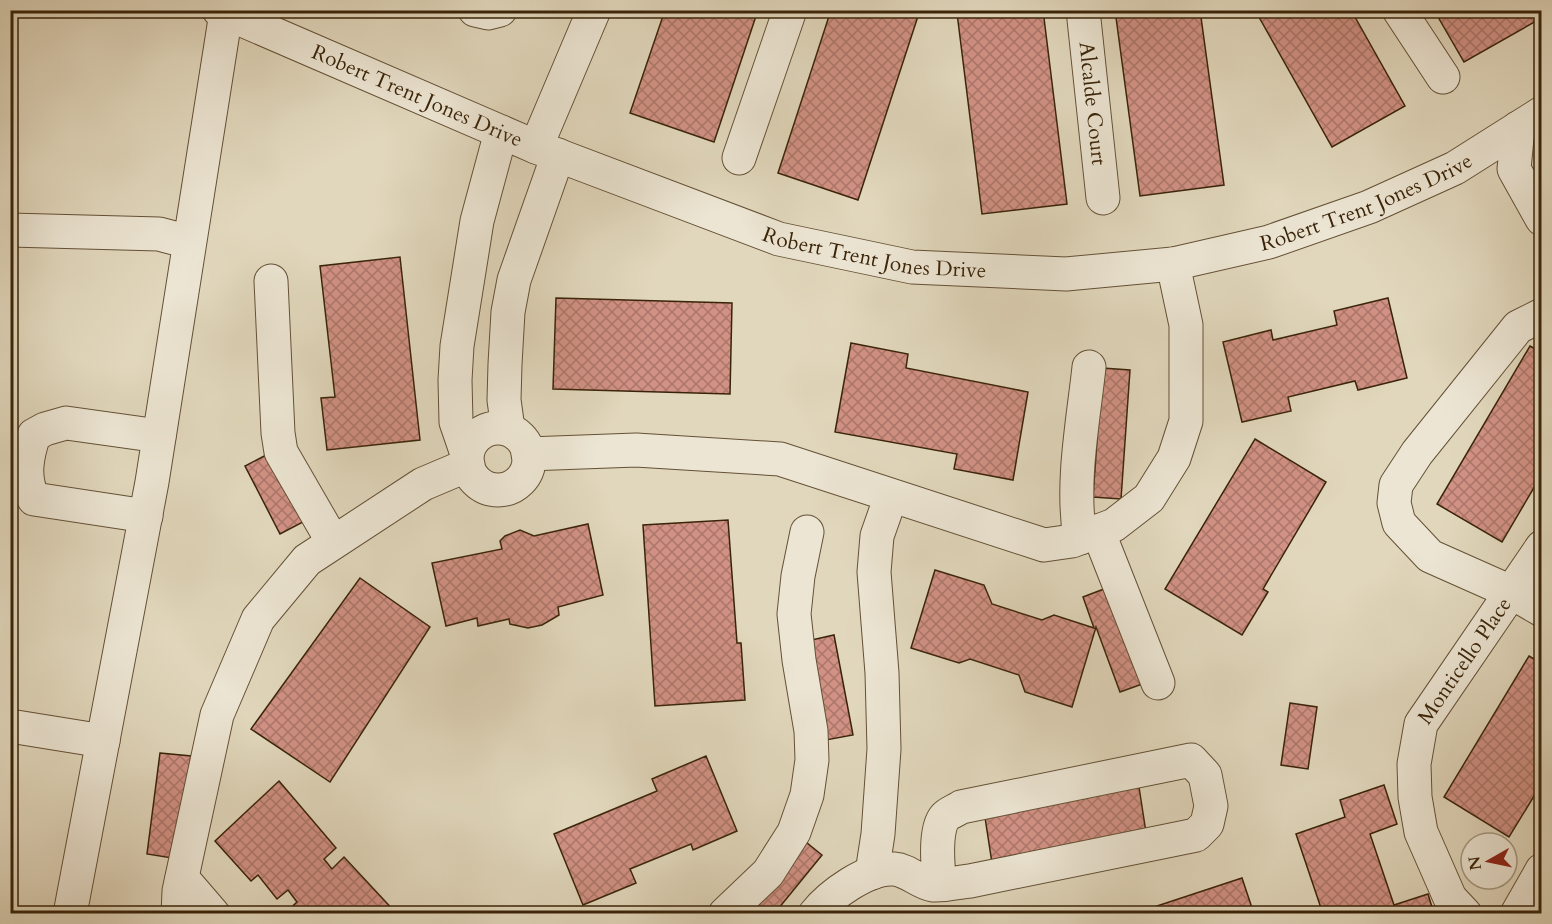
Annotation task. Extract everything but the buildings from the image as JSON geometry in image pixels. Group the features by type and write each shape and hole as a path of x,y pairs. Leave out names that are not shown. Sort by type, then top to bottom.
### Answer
{"street":[{"path":"475,10 488,13 500,10"},
{"path":"501,132 477,221 457,345 454,380 456,422 467,459 476,480 482,486 499,490 516,484 526,471 504,400 508,312 514,280 547,151 594,10"},
{"path":"739,158 790,10"},
{"name":"Alcalde Court","path":"1083,10 1103,198"},
{"path":"1399,10 1443,77"},
{"path":"70,914 146,516 223,12"},
{"name":"Robert Trent Jones Drive","path":"223,12 547,151 779,239 912,267 1066,274 1173,264 1269,242 1369,207 1455,168 1530,121"},
{"path":"1530,121 1542,151"},
{"path":"1530,121 1514,169 1542,219"},
{"path":"10,231 159,234 189,242"},
{"path":"178,914 182,878 217,715 258,619 307,560 423,484 467,459 471,444 477,435 486,429 497,428 518,441 780,459 1044,545 1114,525 1149,498 1174,458 1186,421 1186,325 1173,264"},
{"path":"271,281 278,433 281,452 333,542"},
{"path":"1542,315 1518,327 1417,453 1396,485 1394,503 1399,523 1430,556 1511,592 1542,610"},
{"path":"1089,367 1078,469 1076,516 1089,534 1158,683"},
{"path":"146,516 34,499 27,488 27,457 34,435 66,423 159,436"},
{"path":"872,873 878,834 884,748 882,673 874,572 877,536 891,496"},
{"path":"725,914 768,873 794,832 807,795 812,760 811,731 794,614 798,576 807,532"},
{"name":"Monticello Place","path":"1465,914 1450,898 1421,832 1415,797 1414,764 1421,724 1542,547"},
{"path":"10,726 103,741"},
{"path":"815,914 825,902 851,882 872,873 895,868 933,885 970,880 1197,835 1207,824 1211,806 1205,775 1191,760 962,807 945,816 940,827 938,864 940,884"},
{"path":"1517,914 1542,870"},
{"path":"182,878 213,914"}]}
